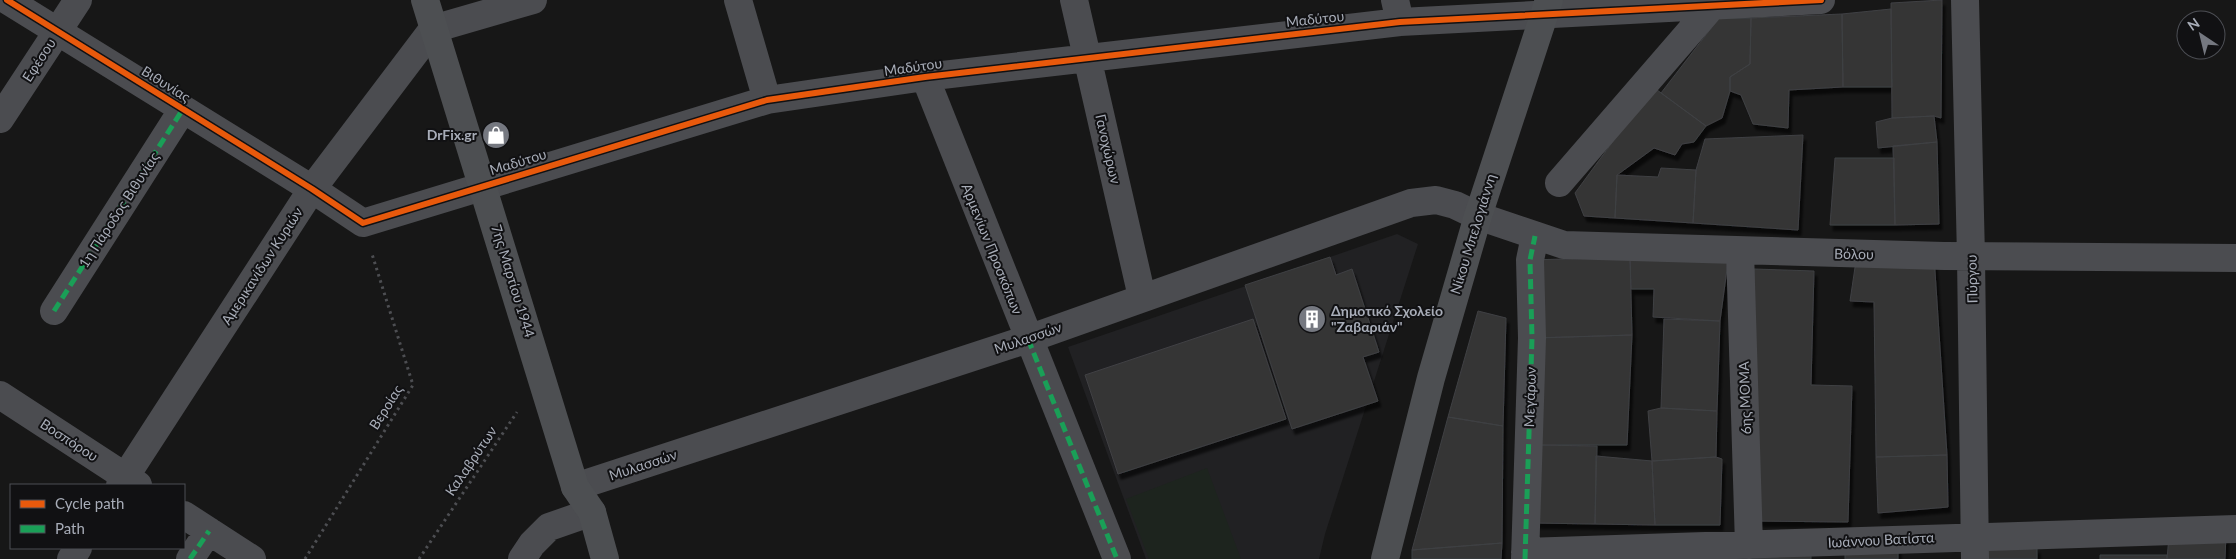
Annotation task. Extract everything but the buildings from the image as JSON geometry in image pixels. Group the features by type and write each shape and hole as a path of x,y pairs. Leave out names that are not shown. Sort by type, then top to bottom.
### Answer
{"main road":[{"name":"7ης Μαρτίου 1944","path":"425,0 576,487 592,512 605,559"},
{"name":"Νίκου Μπελογιάννη","path":"1385,559 1432,378 1478,216 1546,7"}],"street":[{"name":"Βιθυνίας","path":"7,0 312,189"},
{"name":"Εφέσου","path":"0,119 78,0"},
{"path":"433,29 533,0"},
{"path":"738,0 767,100"},
{"name":"Γανοχώρων","path":"1074,0 1142,297"},
{"name":"Μαδύτου","path":"363,223 767,100 1087,58 1398,11 1713,5 1821,0"},
{"name":"Πύργου","path":"1965,0 1975,547"},
{"path":"1559,183 1713,5"},
{"name":"Αμερικανίδων Κυριών","path":"128,482 312,189 433,29"},
{"name":"Αρμενίων Προσκόπων","path":"925,78 1117,559"},
{"name":"1η Πάροδος Βιθυνίας","path":"54,311 183,109"},
{"path":"312,189 363,223"},
{"name":"Μυλασσών","path":"576,487 1028,339 1410,202 1436,200 1455,205 1478,216"},
{"name":"Βόλου","path":"1478,216 1564,245 1740,252 1971,257 2236,258"},
{"name":"Μεγάρων","path":"1525,556 1532,338 1530,260 1535,236"},
{"name":"6ης ΜΟΜΑ","path":"1740,252 1749,546"},
{"name":"Βοσπόρου","path":"0,395 128,482"},
{"path":"522,559 532,544 549,527 592,512"},
{"path":"185,516 252,559"},
{"name":"Ιωάννου Βατίστα","path":"1525,556 1749,546 1975,547 2236,529"},
{"path":"190,559 208,531"}],"shaded area":[{"path":"1397,234 1418,244 1325,534 1319,559 1146,559 1068,347"},
{"path":"1207,468 1241,559 1149,559 1126,499"}],"marked path":[{"path":"54,311 183,109"},
{"path":"1525,559 1532,338 1530,260 1535,236"},
{"path":"1028,339 1117,559"},
{"path":"190,559 209,531"}],"cycle path":[{"path":"7,0 312,189 363,223 767,100 925,77 1400,22 1821,0"}],"place":[{"name":"DrFix.gr","path":"496,135"},
{"name":"Δημοτικό Σχολείο \"Ζαβαριάν\"","path":"1312,319"}]}
